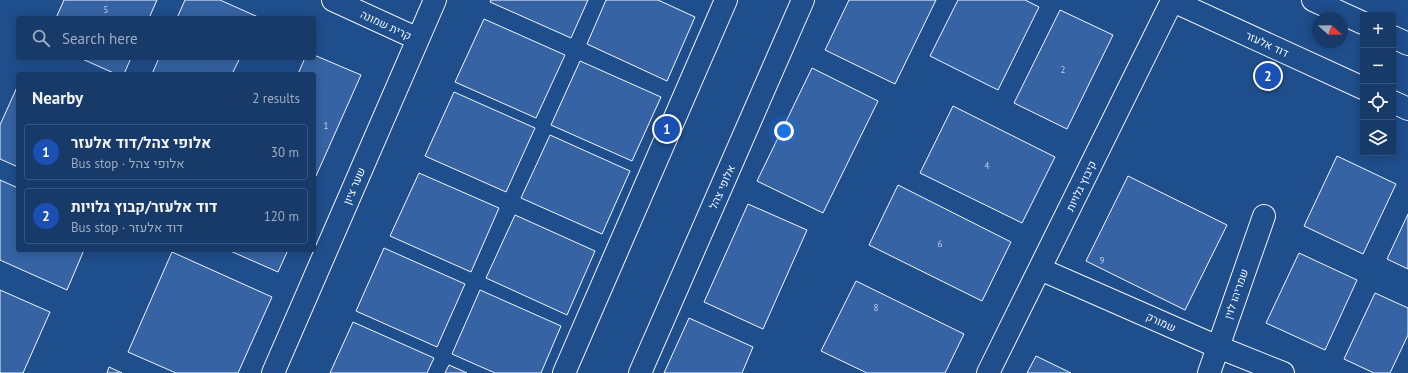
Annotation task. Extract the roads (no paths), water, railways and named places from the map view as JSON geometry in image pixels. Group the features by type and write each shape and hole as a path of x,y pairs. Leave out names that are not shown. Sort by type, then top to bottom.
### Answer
{"street":[{"name":"קרית שמונה","path":"333,0 418,39"},
{"name":"שער ציון","path":"273,373 435,0"},
{"path":"564,373 726,0"},
{"name":"אלופי צהל","path":"640,373 803,0"},
{"name":"דוד אלעזר","path":"1172,0 1360,87"},
{"name":"קיבוץ גלויות","path":"988,373 1172,0"},
{"path":"1314,0 1360,22"},
{"path":"1396,38 1408,44"},
{"path":"1396,103 1408,109"},
{"name":"שמריהו לוין","path":"1209,373 1264,216"},
{"name":"שמורק","path":"1040,269 1218,347 1282,373"}],"place":[{"name":"דוד אלעזר/קבוץ גלויות","path":"1268,76"},
{"name":"אלופי צהל/דוד אלעזר","path":"667,129"}]}
